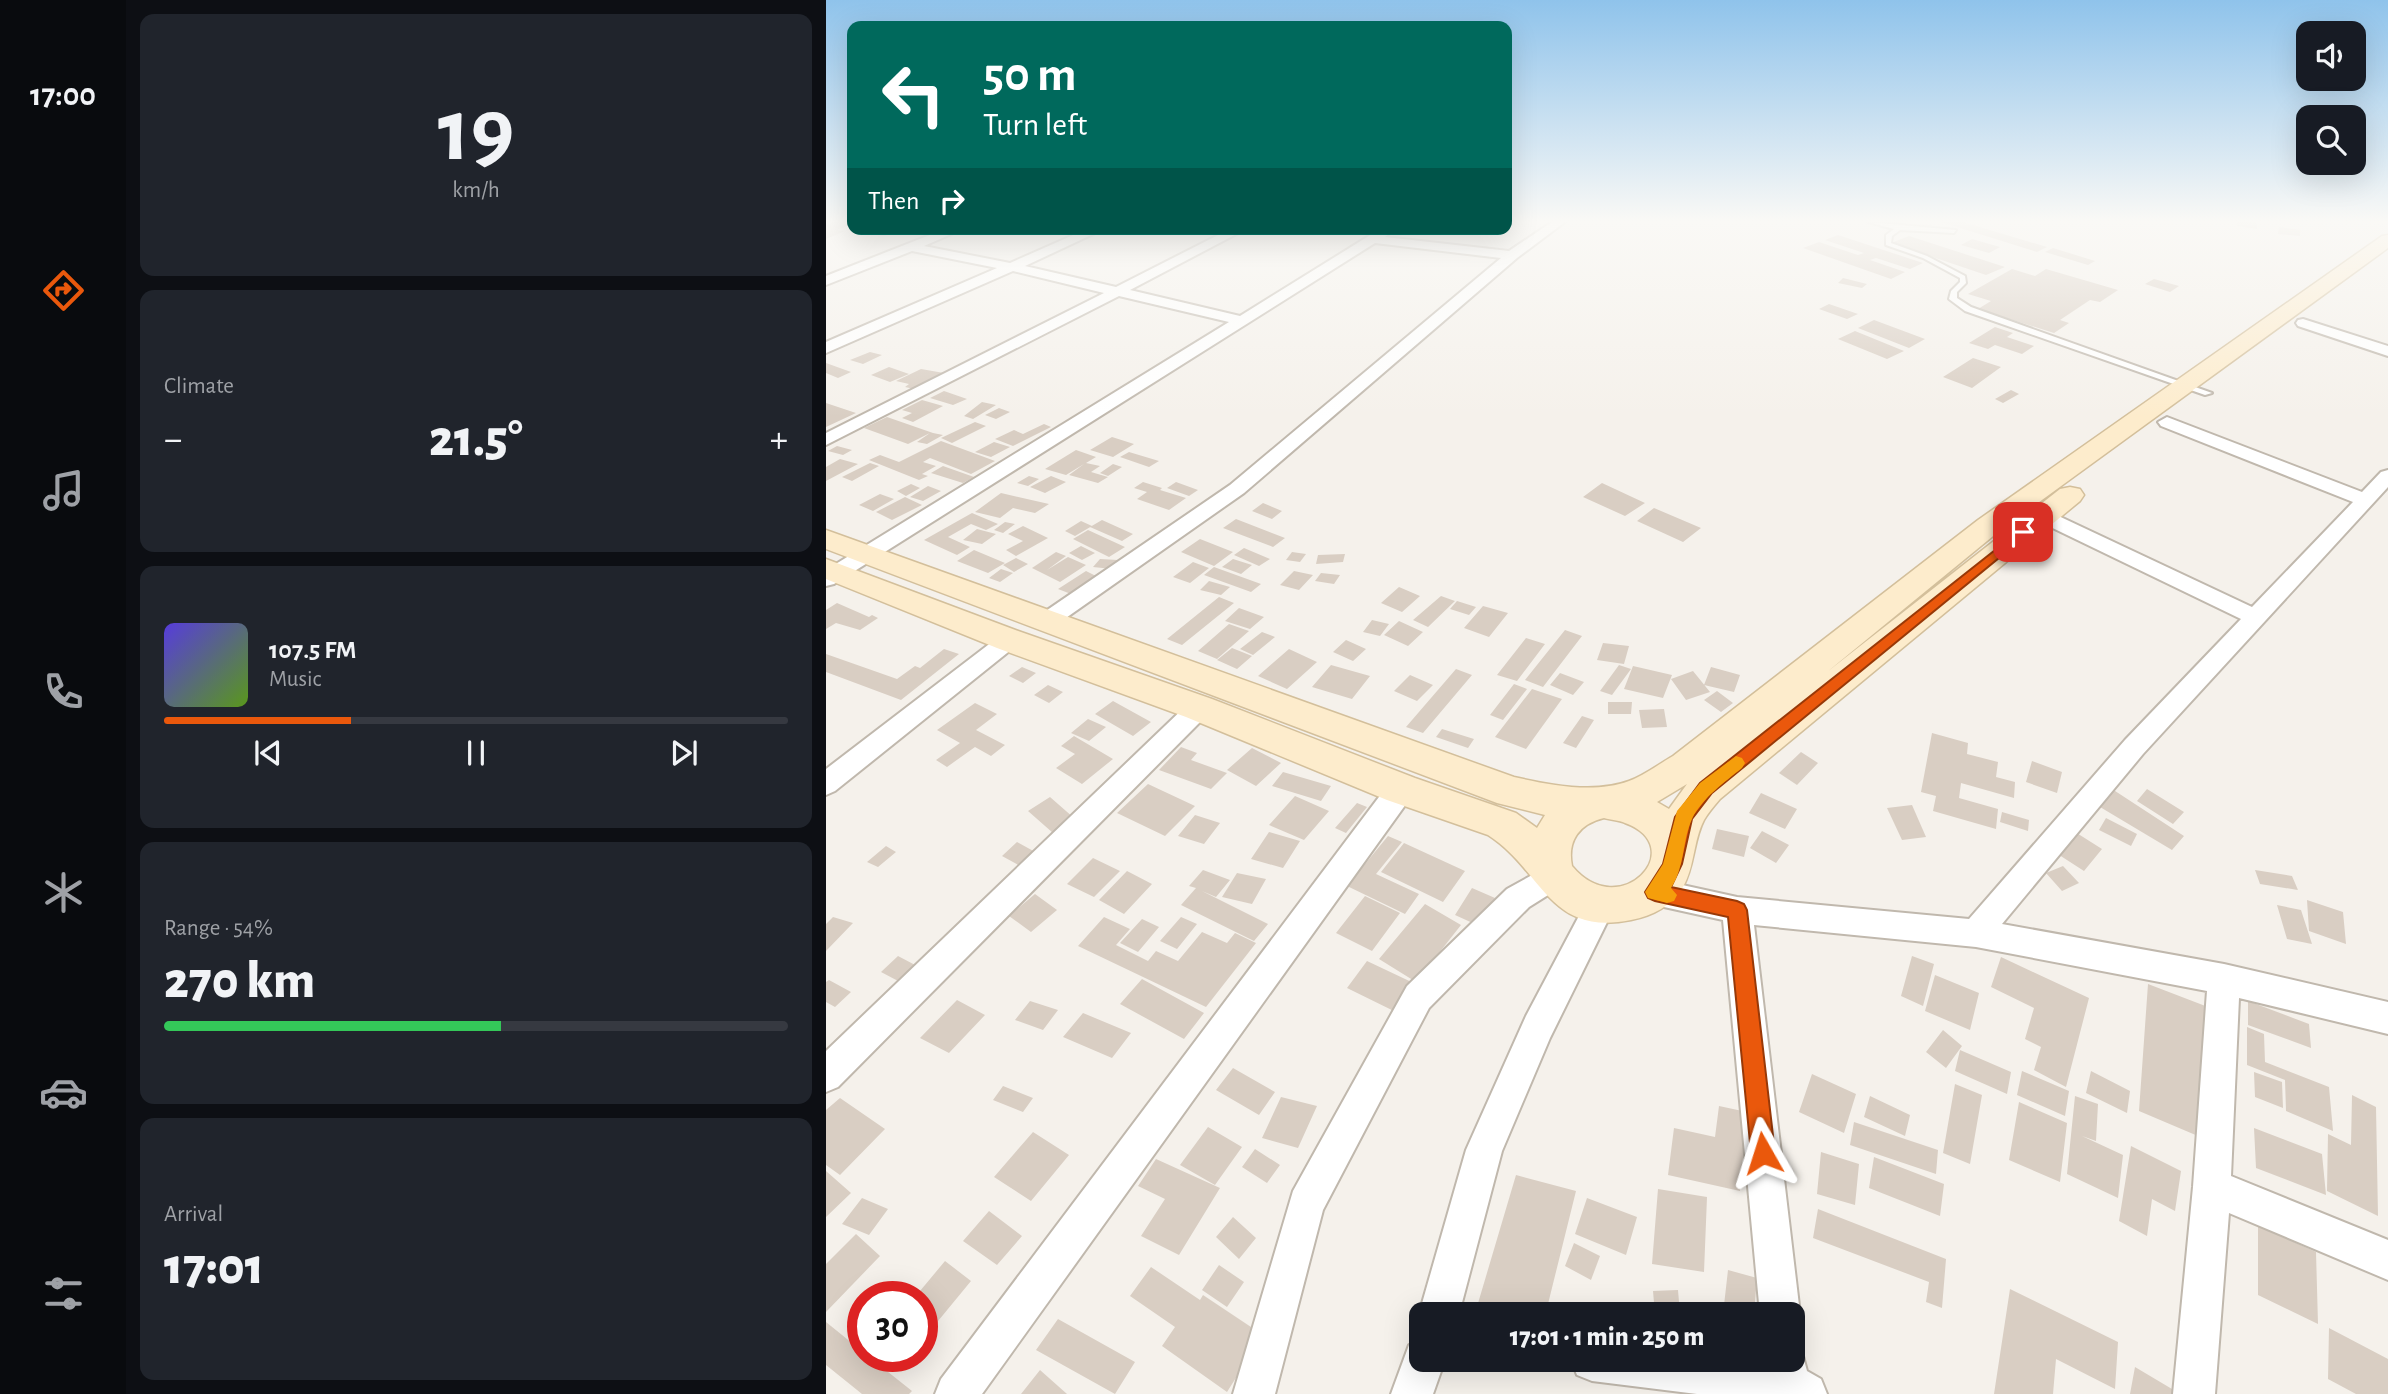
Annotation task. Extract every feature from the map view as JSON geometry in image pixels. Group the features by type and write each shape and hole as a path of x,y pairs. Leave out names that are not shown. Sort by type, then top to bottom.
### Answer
{"main road":[{"path":"830,573 1199,708 1401,789 1502,824 1517,833 1572,896 1600,906 1629,905 1664,878 1684,817 1706,788 2043,516 2167,422 2197,389 2328,287"},
{"path":"1553,874 1549,849 1558,827 1576,811 1644,792 1686,766 1988,526 2303,323 2351,287"},
{"path":"826,538 1045,622 1511,792 1544,799 1633,807 1657,819 1670,840 1664,878"}],"street":[{"path":"826,348 966,287"},
{"path":"1096,287 1244,321"},
{"path":"826,440 1127,287"},
{"path":"830,573 870,554 1298,287"},
{"path":"1045,622 1237,489 1474,287"},
{"path":"2303,323 2388,351"},
{"path":"2167,422 2363,499"},
{"path":"1976,933 2134,747 2363,499 2388,476"},
{"path":"2043,516 2255,617"},
{"path":"826,785 1009,640"},
{"path":"826,1074 1199,708"},
{"path":"956,1394 1401,789"},
{"path":"1254,1394 1306,1204 1418,997 1518,898 1553,874"},
{"path":"1664,878 1737,910 1976,933 2224,979 2388,1018"},
{"path":"1442,1302 1484,1150 1538,1027 1600,906"},
{"path":"1737,910 1779,1302"},
{"path":"2194,1394 2224,979"},
{"path":"2211,1186 2388,1260"},
{"path":"1412,1394 1420,1372"},
{"path":"1696,1372 1792,1383"}],"lane":[{"path":"1958,287 1954,291 1953,299 1958,304 2197,389"}],"building":[{"path":"1980,287 2108,287 2118,290 2100,302 2090,300 2060,320 2069,323 2054,333 1978,309 1991,301 1968,294"},
{"path":"2155,287 2177,287 2170,292"},
{"path":"1829,304 1858,314 1847,319 1819,309"},
{"path":"1874,320 1925,339 1909,348 1858,328"},
{"path":"1995,327 2013,333 2007,337 2034,346 2022,354 1995,345 1988,349 1969,343"},
{"path":"1855,331 1904,351 1887,359 1838,339"},
{"path":"870,352 882,355 863,364 850,360"},
{"path":"1973,358 2001,367 1972,388 1943,377"},
{"path":"826,363 851,372 838,378 826,373"},
{"path":"889,367 909,374 890,382 871,375"},
{"path":"921,369 944,373 914,389 905,387 909,384 896,381"},
{"path":"2011,390 2019,394 2003,403 1995,399"},
{"path":"944,391 967,399 953,405 930,398"},
{"path":"922,400 943,406 913,422 902,418 912,413 902,410"},
{"path":"982,402 996,405 973,419 964,416"},
{"path":"826,403 856,413 826,427"},
{"path":"999,408 1010,412 996,419 985,415"},
{"path":"887,417 943,435 927,444 917,442 930,433 908,444 864,428"},
{"path":"975,422 986,426 952,443 941,438"},
{"path":"1044,424 1051,427 1013,446 995,439 1014,430 1023,434"},
{"path":"1112,437 1134,444 1113,457 1090,450"},
{"path":"941,441 995,461 971,474 930,458 923,462 936,466 922,474 928,476 919,480 869,460 880,455 899,462"},
{"path":"994,442 1010,447 991,457 975,452"},
{"path":"837,446 852,450 843,455 828,451"},
{"path":"1076,450 1096,457 1086,463 1100,466 1091,472 1108,477 1098,483 1069,475 1084,464 1066,475 1045,469"},
{"path":"1129,452 1159,461 1149,467 1120,457"},
{"path":"840,459 858,464 826,481 826,467"},
{"path":"870,463 879,466 852,481 842,477"},
{"path":"1113,464 1122,467 1108,476 1100,473"},
{"path":"943,466 974,477 963,483 931,473"},
{"path":"1029,476 1039,479 1028,486 1017,483"},
{"path":"1051,476 1066,482 1045,493 1030,487"},
{"path":"1143,482 1186,498 1169,510 1137,499 1147,492 1134,488"},
{"path":"1176,482 1198,490 1189,496 1167,488"},
{"path":"1602,483 1645,503 1625,516 1583,497"},
{"path":"911,484 920,488 906,496 897,491"},
{"path":"928,486 941,491 923,501 910,497"},
{"path":"1001,493 1049,504 1035,513 1013,508 1000,518 975,512"},
{"path":"880,494 894,499 873,511 859,505"},
{"path":"905,497 922,505 892,520 876,512"},
{"path":"1263,503 1282,511 1272,519 1252,511"},
{"path":"1654,508 1701,528 1683,542 1637,521"},
{"path":"972,513 998,524 986,530 971,524 948,537 970,547 957,555 924,540"},
{"path":"1236,519 1285,538 1273,547 1223,528"},
{"path":"1102,520 1133,534 1122,541 1090,527"},
{"path":"1081,521 1092,526 1075,536 1065,531"},
{"path":"1005,522 1015,524 1003,533 994,530"},
{"path":"1023,526 1048,538 1016,556 1006,550 1023,541 1008,534"},
{"path":"977,529 996,534 982,544 963,540"},
{"path":"1088,530 1125,547 1109,557 1073,539"},
{"path":"1200,539 1233,552 1214,566 1181,552"},
{"path":"1081,546 1095,553 1082,560 1069,553"},
{"path":"1244,548 1270,559 1259,566 1234,555"},
{"path":"974,550 1005,563 988,573 957,561"},
{"path":"1056,552 1066,556 1047,570 1068,557 1086,565 1060,582 1032,568"},
{"path":"1292,552 1306,554 1300,562 1286,560"},
{"path":"1345,554 1343,562 1316,564 1318,555"},
{"path":"1016,558 1028,564 1014,572 1003,565"},
{"path":"1100,559 1118,560 1112,569 1093,567"},
{"path":"1233,559 1252,565 1241,574 1222,567"},
{"path":"1193,562 1209,568 1190,583 1173,577"},
{"path":"1214,567 1261,584 1251,592 1204,575"},
{"path":"1001,569 1013,573 1000,582 989,578"},
{"path":"1086,571 1098,577 1071,594 1058,589"},
{"path":"1294,571 1313,575 1299,590 1280,585"},
{"path":"1321,573 1340,575 1334,584 1315,581"},
{"path":"1209,581 1230,587 1221,595 1200,590"},
{"path":"1399,587 1420,596 1402,612 1381,603"},
{"path":"1441,596 1455,601 1428,627 1413,620"},
{"path":"1219,597 1234,603 1182,645 1167,639"},
{"path":"1457,601 1476,607 1469,615 1450,609"},
{"path":"837,603 869,617 872,615 878,618 860,630 836,623 826,629 826,610"},
{"path":"1483,606 1508,613 1489,637 1464,628"},
{"path":"1239,608 1264,617 1250,629 1225,621"},
{"path":"1372,620 1389,624 1380,636 1363,632"},
{"path":"1399,621 1423,632 1408,646 1384,635"},
{"path":"1229,624 1249,631 1217,659 1198,651"},
{"path":"1565,630 1582,636 1543,687 1525,680"},
{"path":"1262,632 1275,637 1253,655 1240,649"},
{"path":"1526,638 1545,644 1517,681 1497,675"},
{"path":"1346,640 1366,649 1353,661 1333,652"},
{"path":"1603,643 1629,646 1624,664 1597,660"},
{"path":"1232,648 1252,656 1237,669 1217,660"},
{"path":"944,649 959,654 901,700 826,672 826,654 897,679 915,666 920,668"},
{"path":"1289,649 1317,662 1287,689 1258,676"},
{"path":"1331,665 1370,676 1352,699 1312,687"},
{"path":"1619,665 1631,669 1612,695 1600,691"},
{"path":"1633,666 1672,675 1663,698 1624,689"},
{"path":"1022,667 1036,673 1023,683 1009,676"},
{"path":"1711,667 1740,675 1734,692 1704,685"},
{"path":"1456,669 1472,675 1423,733 1406,727"},
{"path":"1693,671 1710,692 1686,700 1671,679"},
{"path":"1560,673 1584,682 1573,695 1550,685"},
{"path":"1410,675 1433,685 1417,701 1394,691"},
{"path":"1514,684 1527,689 1503,720 1490,715"},
{"path":"1048,685 1063,692 1049,703 1034,695"},
{"path":"1532,689 1562,699 1526,749 1495,737"},
{"path":"1717,691 1733,703 1721,712 1704,700"},
{"path":"1113,701 1151,722 1133,736 1095,714"},
{"path":"1608,702 1632,702 1631,714 1608,714"},
{"path":"975,703 997,714 976,730 1005,745 991,756 975,747 947,767 936,760 960,743 937,730"},
{"path":"1664,709 1667,727 1642,728 1639,710"},
{"path":"1582,716 1594,720 1576,748 1563,743"},
{"path":"1088,719 1106,727 1089,741 1071,733"},
{"path":"1442,729 1474,739 1468,748 1436,737"},
{"path":"1932,733 1968,743 1967,754 1998,762 1996,777 2015,782 2014,798 1961,783 1959,798 1998,809 1996,829 1933,811 1936,796 1921,792"},
{"path":"1074,736 1113,759 1082,784 1056,768 1075,754 1061,746"},
{"path":"1181,747 1197,753 1191,760 1227,773 1211,789 1159,770"},
{"path":"1252,748 1281,763 1256,786 1227,770"},
{"path":"1801,752 1818,763 1797,785 1779,773"},
{"path":"2032,761 2062,772 2057,793 2026,782"},
{"path":"1283,772 1331,786 1321,801 1272,786"},
{"path":"1148,784 1195,806 1165,836 1117,813"},
{"path":"2112,789 2184,836 2172,850 2095,804"},
{"path":"2147,789 2184,812 2173,824 2137,801"},
{"path":"1761,793 1797,809 1785,829 1749,813"},
{"path":"1295,796 1329,811 1304,840 1269,825"},
{"path":"1050,797 1074,818 1053,833 1028,811"},
{"path":"1357,803 1367,807 1346,833 1335,828"},
{"path":"1912,805 1926,837 1902,840 1887,808"},
{"path":"2002,812 2029,820 2028,831 2000,822"},
{"path":"1195,815 1220,823 1204,844 1178,836"},
{"path":"2106,818 2137,834 2131,846 2099,830"},
{"path":"1717,829 1749,836 1744,857 1712,849"},
{"path":"2072,830 2102,849 2084,871 2053,851"},
{"path":"1762,831 1789,845 1776,863 1750,848"},
{"path":"1269,832 1300,841 1283,868 1251,859"},
{"path":"1388,836 1402,842 1376,874 1419,894 1405,914 1347,886"},
{"path":"1017,842 1037,853 1022,867 1002,856"},
{"path":"1404,843 1465,871 1443,902 1381,872"},
{"path":"886,846 896,852 878,867 867,862"},
{"path":"1093,858 1120,871 1094,897 1067,884"},
{"path":"2063,866 2079,883 2062,891 2046,873"},
{"path":"1203,870 1230,880 1216,897 1202,891 1268,924 1254,941 1181,905 1196,888 1189,886"},
{"path":"2255,870 2292,876 2298,890 2260,884"},
{"path":"1127,871 1152,884 1124,914 1099,900"},
{"path":"1237,873 1266,879 1252,904 1222,897"},
{"path":"1472,888 1495,898 1477,925 1455,915"},
{"path":"1035,894 1057,910 1031,932 1009,916"},
{"path":"1365,896 1400,913 1372,951 1336,933"},
{"path":"2307,900 2343,912 2346,944 2309,931"},
{"path":"1425,904 1461,925 1416,982 1379,959"},
{"path":"2277,905 2301,910 2312,944 2287,939"},
{"path":"833,917 853,923 826,951 826,924"},
{"path":"1104,917 1130,929 1116,945 1148,961 1156,951 1178,961 1202,932 1227,943 1235,933 1256,943 1206,1007 1078,946"},
{"path":"1181,917 1197,924 1177,949 1160,941"},
{"path":"1142,919 1159,927 1138,952 1120,943"},
{"path":"898,956 917,966 900,982 881,972"},
{"path":"1912,956 1934,964 1923,1006 1901,996"},
{"path":"2001,957 2089,998 2066,1087 2034,1070 2041,1047 2025,1039 2034,1008 1991,987"},
{"path":"1367,961 1422,987 1404,1016 1347,988"},
{"path":"1935,975 1979,993 1970,1030 1925,1011"},
{"path":"1142,979 1204,1013 1184,1039 1120,1004"},
{"path":"829,980 851,992 835,1007 826,1002 826,982"},
{"path":"2148,984 2208,1007 2205,1139 2139,1111"},
{"path":"957,1000 985,1015 949,1053 920,1038"},
{"path":"1030,1001 1058,1010 1043,1030 1015,1020"},
{"path":"2248,1001 2309,1024 2311,1048 2248,1025"},
{"path":"1083,1013 1131,1033 1112,1058 1063,1037"},
{"path":"2247,1027 2264,1034 2265,1062 2329,1087 2333,1131 2286,1111 2285,1080 2247,1065"},
{"path":"1943,1030 1962,1046 1946,1068 1926,1052"},
{"path":"1960,1050 2011,1072 2007,1094 1955,1071"},
{"path":"1233,1068 1275,1092 1259,1115 1216,1090"},
{"path":"2022,1071 2069,1091 2065,1116 2017,1095"},
{"path":"2091,1071 2130,1091 2127,1113 2086,1093"},
{"path":"2254,1072 2282,1082 2283,1108 2255,1097"},
{"path":"1812,1074 1856,1094 1844,1133 1799,1112"},
{"path":"1955,1084 1982,1095 1970,1164 1943,1153"},
{"path":"1003,1086 1033,1098 1023,1112 993,1100"},
{"path":"2352,1095 2376,1107 2378,1216 2327,1191 2328,1134 2351,1145"},
{"path":"1870,1096 1910,1115 1905,1136 1864,1117"},
{"path":"2075,1096 2098,1104 2096,1141 2082,1136 2123,1155 2118,1198 2067,1174"},
{"path":"1281,1097 1317,1106 1298,1148 1262,1138"},
{"path":"840,1098 885,1129 840,1175 826,1165 826,1110"},
{"path":"2019,1102 2067,1123 2060,1182 2009,1160"},
{"path":"1719,1106 1747,1112 1740,1191 1668,1175 1674,1128 1715,1137"},
{"path":"1854,1122 1938,1150 1936,1174 1850,1145"},
{"path":"1208,1127 1242,1147 1215,1185 1180,1165"},
{"path":"2254,1128 2322,1154 2326,1195 2256,1168"},
{"path":"1033,1132 1069,1155 1031,1201 994,1177"},
{"path":"2131,1146 2181,1171 2175,1211 2152,1199 2147,1236 2119,1221"},
{"path":"1255,1149 1280,1165 1267,1183 1242,1167"},
{"path":"1821,1152 1859,1164 1855,1205 1817,1194"},
{"path":"1874,1157 1944,1184 1940,1216 1869,1188"},
{"path":"1156,1159 1220,1188 1179,1255 1141,1236 1165,1199 1138,1186"},
{"path":"826,1171 851,1193 826,1217"},
{"path":"1516,1175 1576,1191 1548,1302 1478,1302"},
{"path":"1658,1189 1707,1197 1704,1272 1652,1264"},
{"path":"862,1198 888,1209 869,1235 842,1224"},
{"path":"1587,1198 1637,1217 1626,1255 1575,1234"},
{"path":"1818,1209 1946,1259 1942,1308 1926,1302 1929,1282 1813,1238"},
{"path":"989,1211 1022,1236 997,1265 963,1241"},
{"path":"1233,1217 1256,1238 1239,1259 1216,1237"},
{"path":"2258,1226 2316,1252 2318,1324 2258,1295"},
{"path":"856,1234 880,1256 856,1281 847,1281 847,1290 826,1312 826,1264"},
{"path":"1574,1243 1600,1256 1591,1280 1565,1266"},
{"path":"945,1261 971,1281 938,1321 938,1281 928,1281"},
{"path":"1219,1265 1244,1282 1227,1307 1202,1290"},
{"path":"1151,1267 1200,1300 1203,1295 1263,1335 1227,1392 1162,1346 1175,1327 1130,1296"},
{"path":"1728,1270 1757,1278 1755,1302 1724,1302"},
{"path":"2010,1289 2118,1342 2115,1389 2056,1359 2053,1394 1994,1394"},
{"path":"1678,1290 1679,1302 1654,1302 1653,1291"},
{"path":"1058,1319 1135,1362 1115,1394 1036,1350"},
{"path":"826,1322 847,1339 847,1372 888,1372 912,1391 909,1394 862,1394 826,1365"},
{"path":"2329,1328 2388,1359 2388,1394 2356,1394 2328,1379"},
{"path":"2135,1367 2172,1389 2172,1394 2130,1394"},
{"path":"1040,1370 1067,1394 1021,1394"}],"slow traffic":[{"path":"1667,895 1655,892 1666,879 1672,864 1684,817 1706,788 1736,763"}],"route":[{"path":"1763,1153 1737,910 1655,892 1666,879 1672,864 1684,817 1706,788 2023,532"}]}
